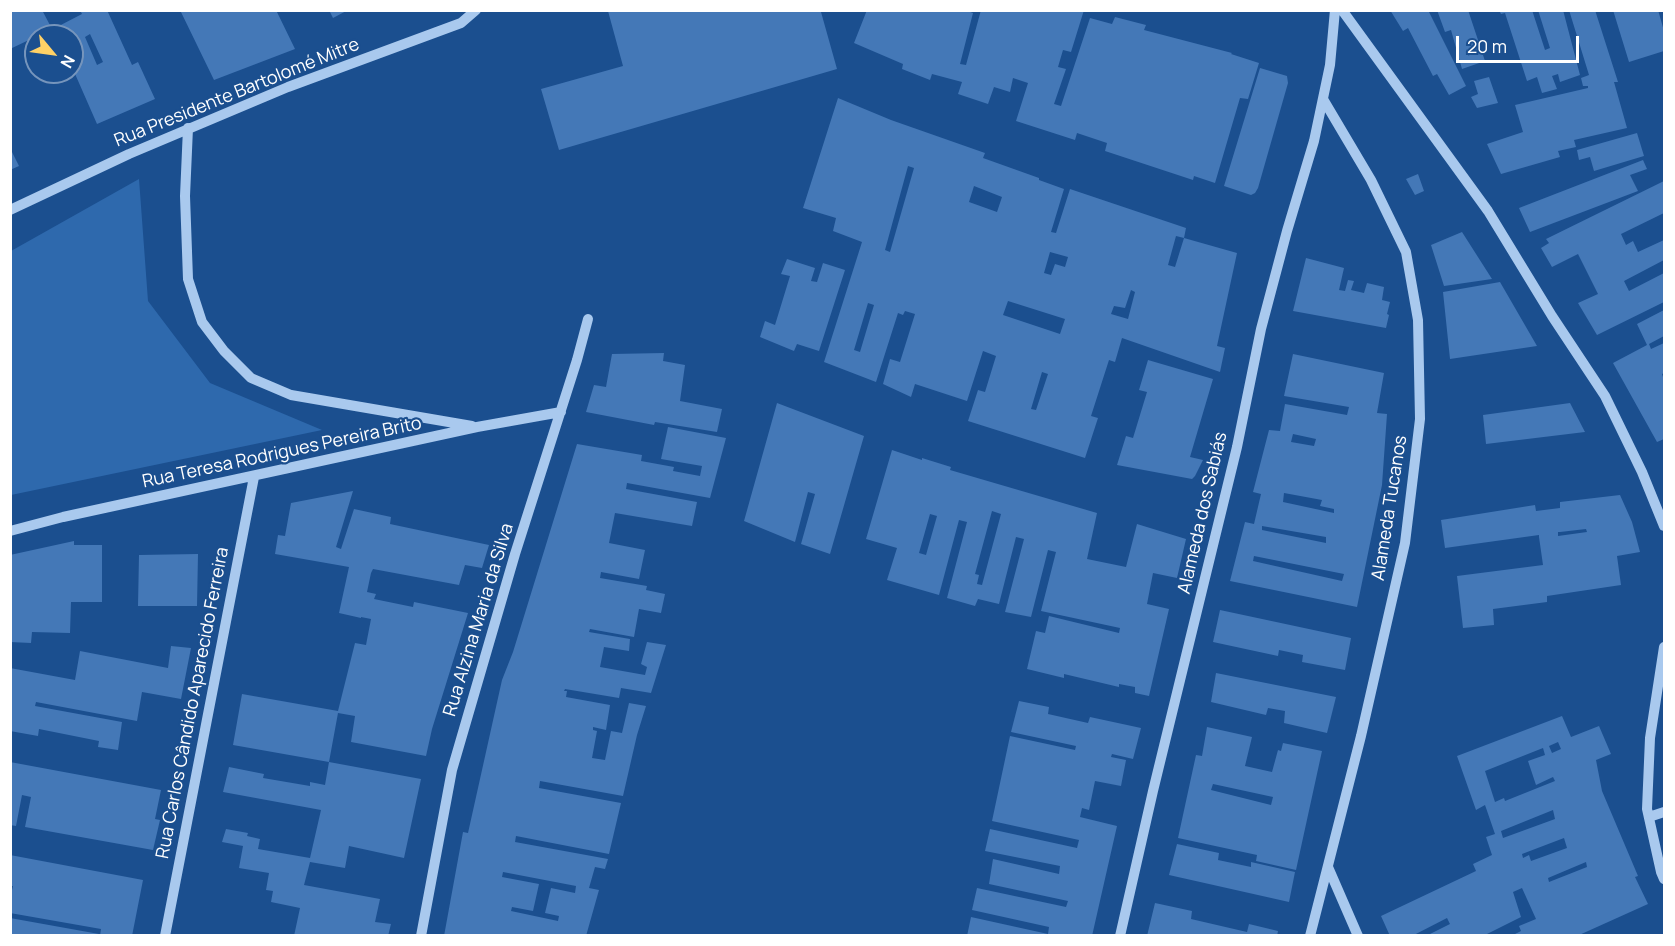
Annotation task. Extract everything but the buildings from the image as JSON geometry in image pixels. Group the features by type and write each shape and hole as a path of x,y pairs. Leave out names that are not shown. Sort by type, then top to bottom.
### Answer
{"street":[{"name":"Rua Presidente Bartolomé Mitre","path":"10,210 188,128 288,87 461,23 476,10"},
{"name":"Alameda dos Sabiás","path":"1120,936 1234,457 1261,329 1314,141 1330,65 1335,10"},
{"path":"1342,10 1488,211 1552,316 1605,396 1665,526"},
{"name":"Alameda Tucanos","path":"1310,936 1361,736 1405,543 1420,419 1418,320 1406,252 1371,180 1323,99"},
{"path":"188,128 185,196 188,279 202,322 224,351 251,378 291,395 477,427"},
{"name":"Rua Alzina Maria da Silva","path":"421,936 452,770 515,554 561,412 588,319"},
{"name":"Rua Teresa Rodrigues Pereira Brito","path":"10,531 63,517 477,427 561,412"},
{"name":"Rua Carlos Cândido Aparecido Ferreira","path":"165,936 254,477"},
{"path":"1665,647 1650,738 1647,809 1661,872 1665,879"},
{"path":"1649,817 1665,812"},
{"path":"1328,867 1358,936"}],"shaded area":[{"path":"139,179 148,301 210,383 322,430 11,495 11,251"}]}
